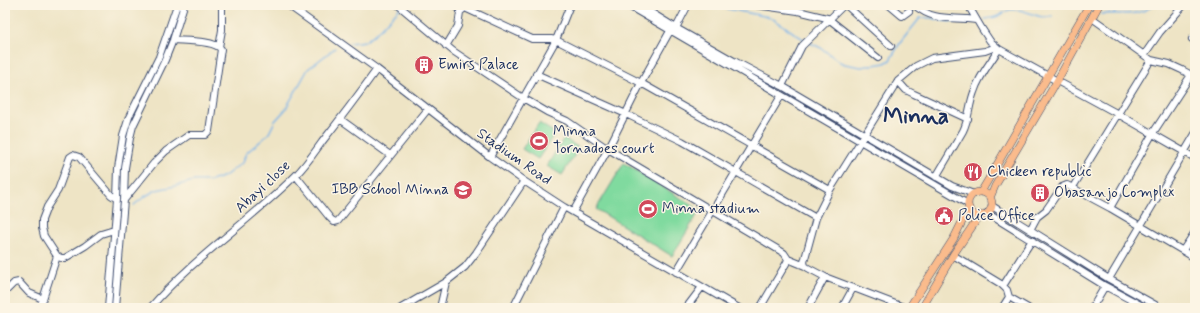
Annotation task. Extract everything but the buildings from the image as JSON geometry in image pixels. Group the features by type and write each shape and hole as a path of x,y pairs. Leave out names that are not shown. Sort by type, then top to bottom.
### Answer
{"main road":[{"path":"909,308 954,238 969,206 969,200 977,193 1089,5"},
{"path":"990,198 1099,5"},
{"path":"922,308 953,255 983,214 992,206 988,195 977,193"},
{"path":"969,206 974,213 983,214"}],"street":[{"path":"108,308 117,199 118,168 123,136 135,104 159,57 177,5"},
{"path":"115,308 124,200 125,168 133,126 165,60 184,5"},
{"path":"124,200 154,162 166,151 189,135 205,135 208,133 221,52 219,47 222,30 222,5"},
{"name":"Stadium Road","path":"288,5 376,69 490,157 524,181 564,207 739,308"},
{"path":"398,5 446,46 523,98 547,112 567,121 608,149 784,253 788,259 825,277 906,308"},
{"path":"453,5 462,10 465,8 532,39 556,40 641,83 830,190"},
{"path":"490,157 556,40 570,5"},
{"path":"627,5 860,142 933,182 969,206"},
{"path":"639,5 734,61 782,86 952,186 977,193"},
{"path":"676,28 688,5"},
{"path":"756,5 798,11 830,19 878,58"},
{"path":"782,86 802,46 845,5 891,46"},
{"path":"889,5 902,16 909,11"},
{"path":"914,5 923,12 935,16 951,19 976,20"},
{"path":"968,5 990,41 997,48 1195,158"},
{"path":"1144,55 1160,32 1184,5"},
{"path":"446,46 456,29 460,12 462,10"},
{"path":"1092,18 1151,60 1169,64 1193,76 1153,134 1110,208"},
{"path":"573,212 670,31"},
{"path":"173,40 204,42 219,47"},
{"path":"805,266 804,262 816,218 830,190 898,81 916,66 932,58 997,48"},
{"path":"936,177 963,131 968,119 969,107 974,91 979,79 997,48"},
{"path":"1072,187 1151,60"},
{"name":"Abayi close","path":"150,308 162,294 193,265 296,176 376,69"},
{"path":"536,74 682,141 816,218"},
{"path":"898,81 906,90 968,119"},
{"path":"676,272 781,96"},
{"path":"296,176 330,218 334,222 338,221 428,109"},
{"path":"340,119 390,155"},
{"path":"1109,279 1195,134"},
{"path":"114,230 101,234 86,246 65,258 61,258 57,256 44,236 42,220 47,208 58,190 70,157 73,155 79,158 111,195 117,199"},
{"path":"401,308 456,276 465,267 524,181"},
{"path":"1030,230 1038,217 1046,210 1064,185 1067,185 1110,208 1195,258"},
{"path":"992,206 1109,279 1161,308"},
{"path":"513,308 564,207"},
{"path":"983,214 1032,240 1105,286 1146,308"},
{"path":"1183,250 1195,232"},
{"path":"1003,286 1032,240"},
{"path":"953,255 1003,286 1007,290 1009,297 1028,308"},
{"path":"40,308 57,256"},
{"path":"760,308 788,259"},
{"path":"808,308 825,277"},
{"path":"5,292 14,283 19,282 29,293 42,299"},
{"path":"440,308 446,282"},
{"path":"1092,308 1105,286"},
{"path":"686,308 702,287"},
{"path":"842,308 853,288"},
{"path":"1002,308 1009,297"}],"green space":[{"name":"Minna Tornadoes court","path":"539,123 555,133 538,159 522,149"},
{"name":"Minna Tornadoes court","path":"564,138 579,148 562,175 547,166"},
{"name":"Minna stadium","path":"624,163 700,210 672,256 596,209"}],"waterway":[{"path":"717,5 723,8 769,17 805,40"},
{"path":"1101,14 1135,13 1148,9 1154,5"},
{"path":"349,43 366,41 377,32 400,8"},
{"path":"985,19 996,17 1010,10 1022,11 1043,17 1052,16"},
{"path":"808,42 821,48 840,62 861,67 885,63 890,60 900,43 920,18 923,17 953,22 969,22"},
{"path":"134,205 156,190 194,181 211,181 225,176 243,162 246,153 269,133 275,121 285,110 308,69 335,48"}],"place":[{"name":"Emirs Palace","path":"424,65"},
{"name":"Minna Tornadoes court","path":"539,141"},
{"name":"Chicken republic","path":"973,172"},
{"name":"IBB School Minna","path":"463,190"},
{"name":"Obasanjo Complex","path":"1040,193"},
{"name":"Minna stadium","path":"648,209"},
{"name":"Police Office","path":"944,216"}],"district":[{"name":"Minna","path":"916,117"}]}
